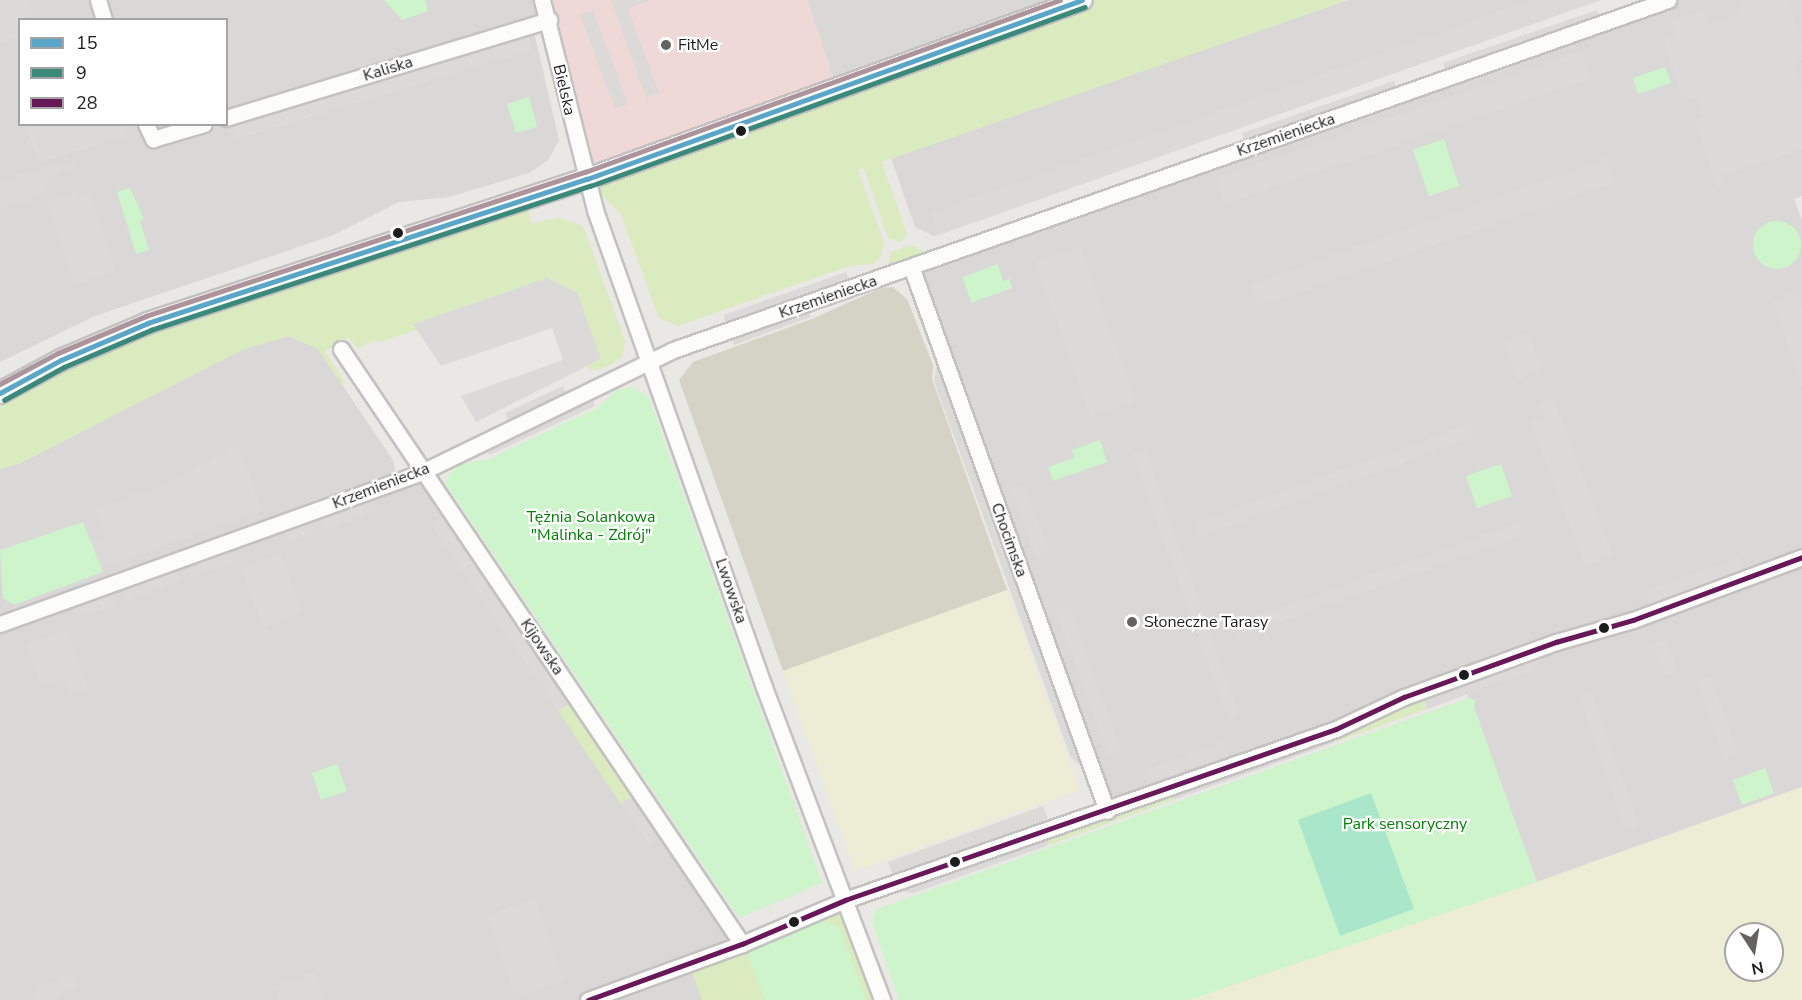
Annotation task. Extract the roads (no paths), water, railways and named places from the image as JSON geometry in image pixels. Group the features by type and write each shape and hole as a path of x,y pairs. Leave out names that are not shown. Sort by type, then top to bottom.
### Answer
{"street":[{"path":"98,0 103,18"},
{"name":"Bielska","path":"542,0 549,20 587,179"},
{"path":"0,393 60,360 148,323 587,179 1082,0"},
{"name":"Krzemieniecka","path":"0,624 424,471 650,360 1668,0"},
{"name":"Kaliska","path":"228,117 549,20"},
{"path":"147,126 153,139 197,126"},
{"name":"Lwowska","path":"587,179 764,687 882,1000"},
{"name":"Chocimska","path":"912,269 1107,811"},
{"name":"Kijowska","path":"341,349 742,944"},
{"path":"588,1000 742,944 845,900 1107,811 1336,729 1404,697 1556,642 1633,620 1801,560"}],"place":[{"name":"FitMe","path":"666,45"},
{"name":"Słoneczne Tarasy","path":"1132,622"}],"park label":[{"name":"Tężnia Solankowa \"Malinka - Zdrój\"","path":"591,526"},
{"name":"Park sensoryczny","path":"1405,824"}]}
